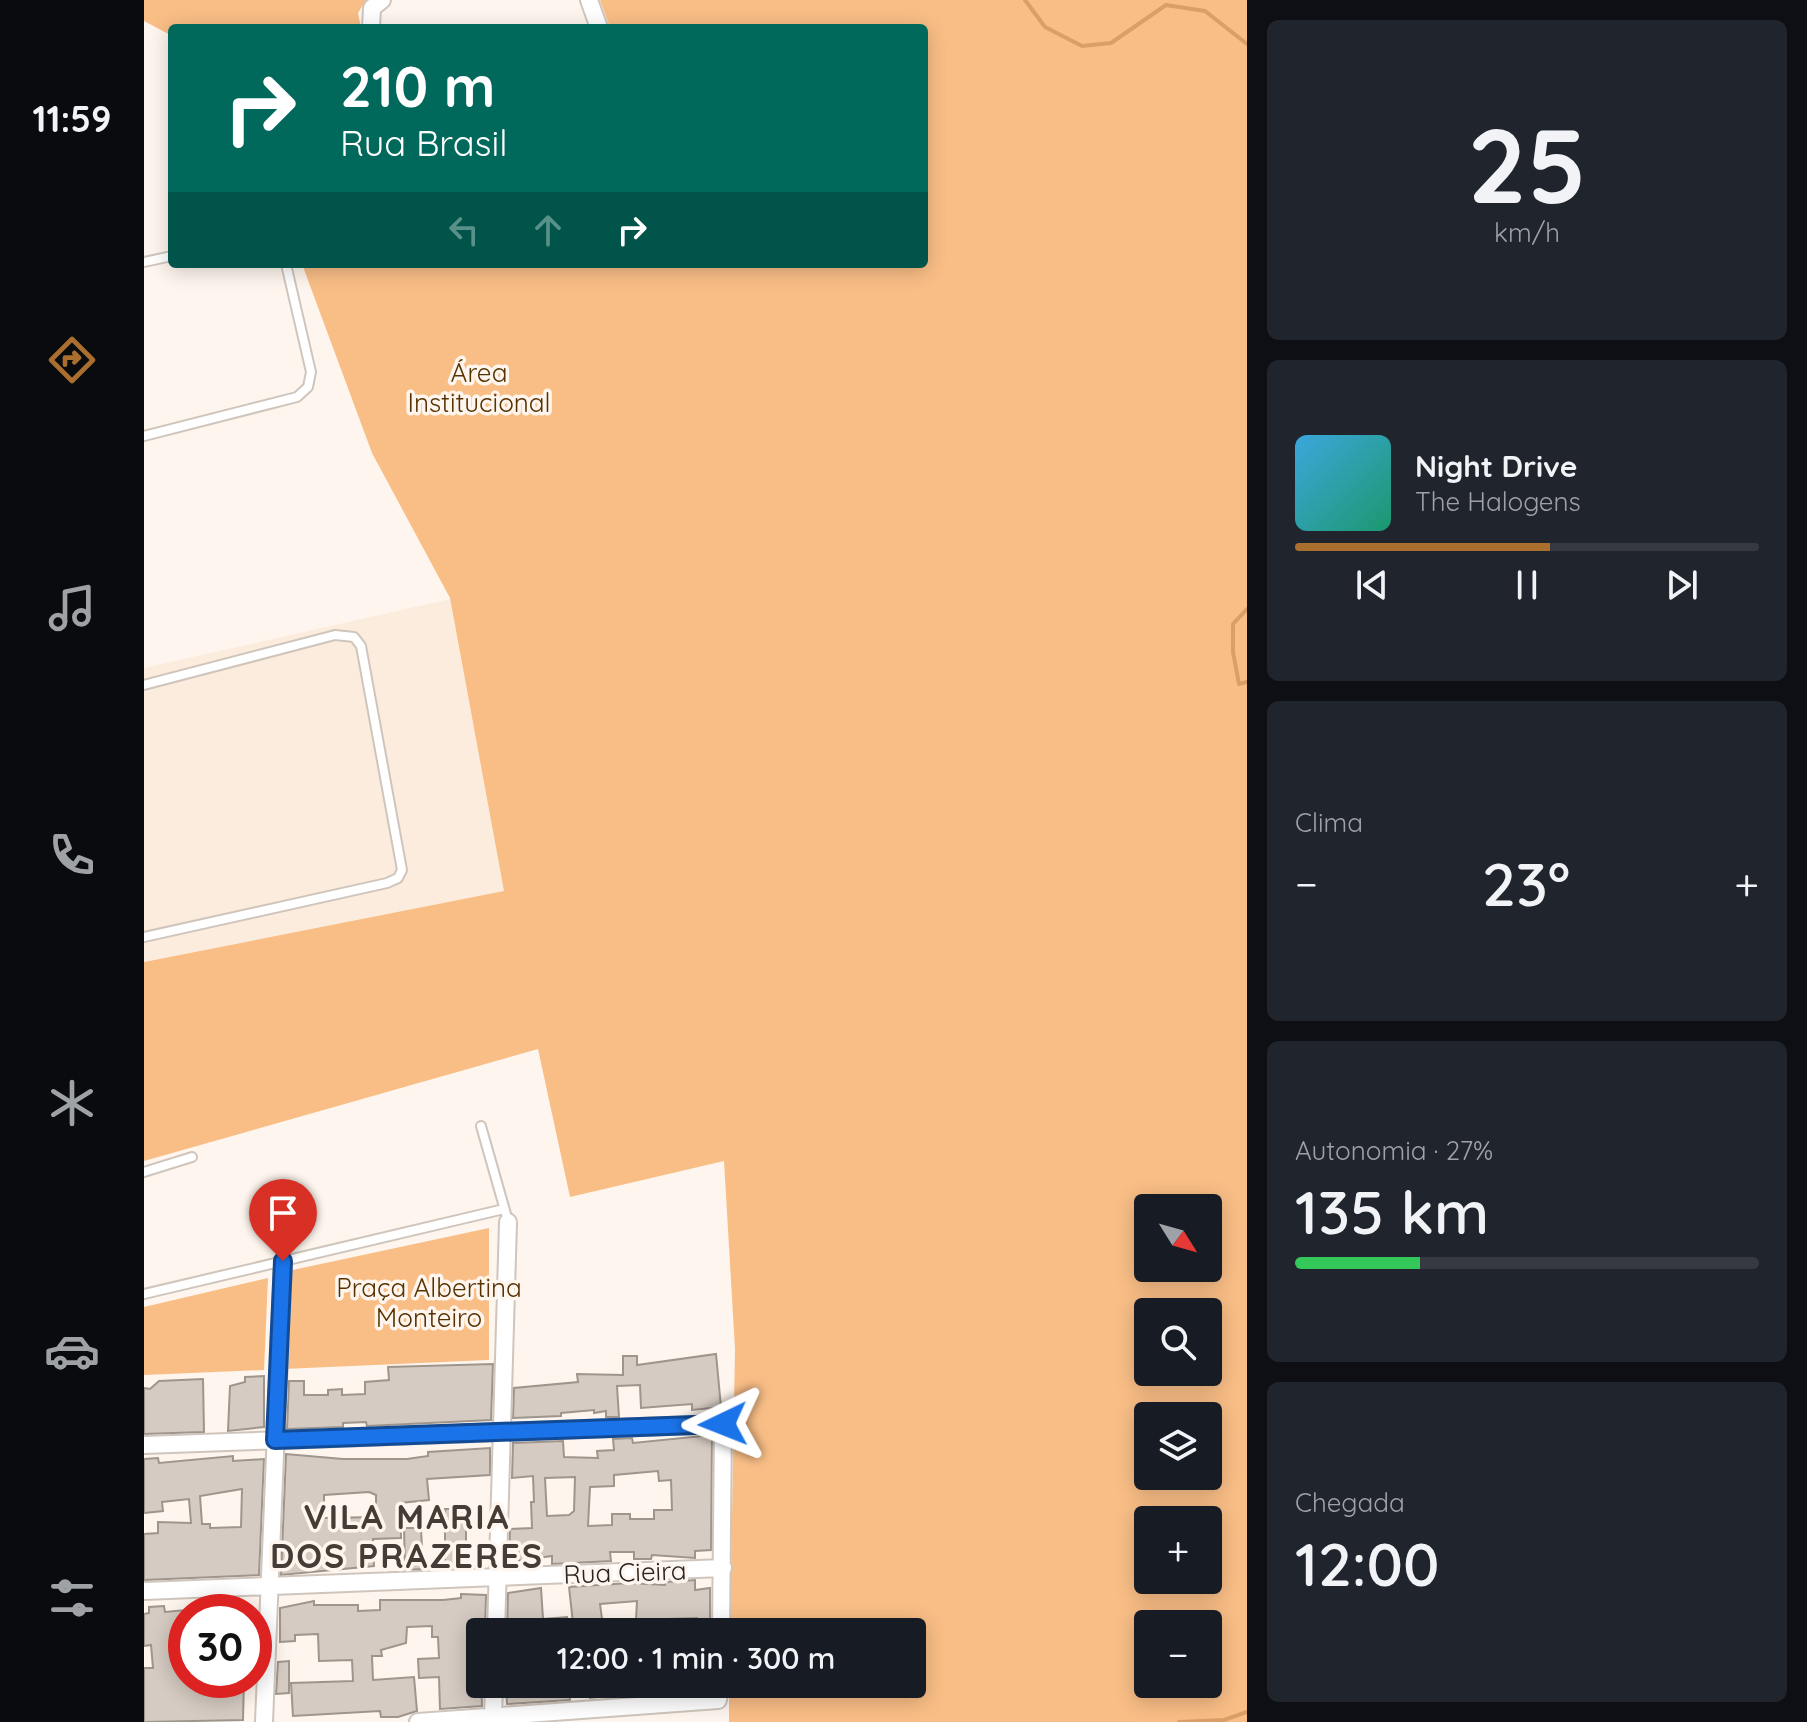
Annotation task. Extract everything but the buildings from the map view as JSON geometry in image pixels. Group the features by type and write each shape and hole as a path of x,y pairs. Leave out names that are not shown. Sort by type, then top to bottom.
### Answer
{"street":[{"path":"371,24 372,8 382,0"},
{"path":"589,0 598,24"},
{"path":"496,1618 506,1215"},
{"path":"264,1722 283,1261"},
{"path":"144,1445 723,1424 721,1618"},
{"name":"Rua Cieira","path":"144,1591 723,1568"},
{"path":"493,1717 494,1698"},
{"path":"418,1722 665,1698"}],"lane":[{"path":"144,262 168,257"},
{"path":"144,436 297,397 308,387 311,372 287,268"},
{"path":"144,685 335,635 354,637 361,646 402,870 398,878 387,883 144,937"},
{"path":"144,1294 283,1261 506,1215 481,1126"},
{"path":"144,1172 192,1157"}],"shaded area":[{"path":"450,599 504,891 144,962 144,668"}],"green space":[{"path":"144,0 366,0 358,13 360,24 168,24 168,34 144,21"},
{"name":"Área Institucional","path":"600,0 1247,0 1247,1722 729,1722 729,1698 926,1698 926,1618 730,1618 735,1349 724,1161 570,1197 538,1049 144,1161 144,962 504,891 450,598 372,453 303,268 928,268 928,24 609,24"},
{"name":"Praça Albertina Monteiro","path":"489,1228 489,1360 283,1369 288,1271"},
{"path":"268,1278 264,1370 144,1375 144,1307"}],"waterway":[{"path":"1025,0 1045,27 1082,46 1111,43 1166,5 1205,11 1247,44"},
{"path":"1247,609 1233,624 1233,652 1239,684 1247,682"},
{"path":"1179,1722 1224,1720 1247,1712"}],"district":[{"name":"VILA MARIA DOS PRAZERES","path":"407,1536"}],"route":[{"path":"283,1261 275,1440 723,1424"}]}
